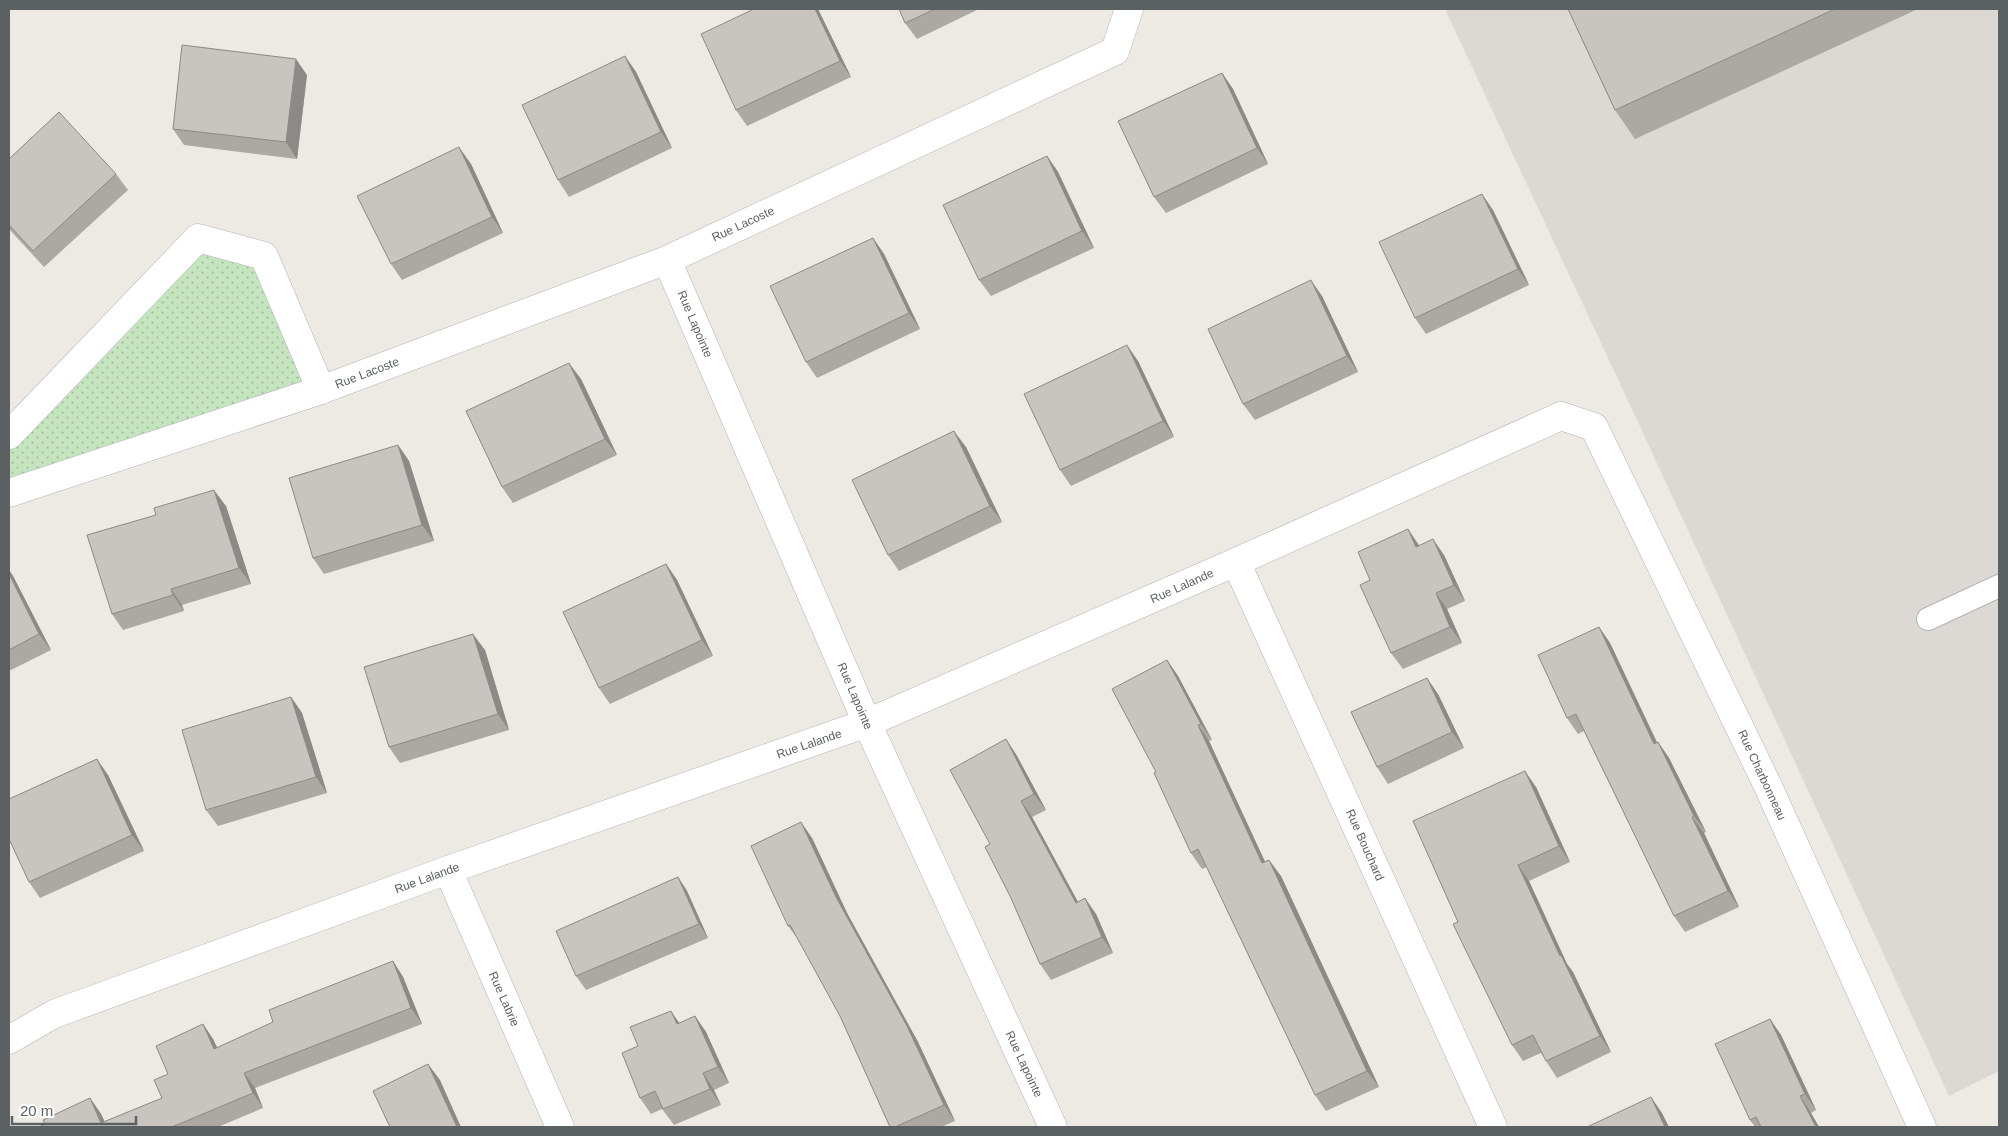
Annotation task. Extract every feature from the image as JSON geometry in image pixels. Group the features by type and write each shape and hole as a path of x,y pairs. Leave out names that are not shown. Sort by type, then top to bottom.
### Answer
{"street":[{"name":"Rue Lacoste","path":"9,492 320,390 667,260 1115,50 1129,9"},
{"name":"Rue Lacoste","path":"9,435 198,238 264,256 320,390"},
{"name":"Rue Lapointe","path":"667,260 867,723 1053,1127"},
{"name":"Rue Lalande","path":"9,1040 54,1014 448,870 867,723 1236,562 1561,416 1594,427"},
{"name":"Rue Charbonneau","path":"1594,427 1767,784 1922,1127"},
{"name":"Rue Bouchard","path":"1236,562 1493,1127"},
{"name":"Rue Labrie","path":"448,870 560,1127"}],"lane":[{"path":"1928,619 1999,586"}],"shaded area":[{"path":"1445,9 1999,9 1999,1071 1949,1096 1637,420"}],"green space":[{"path":"198,238 264,256 321,390 9,493 9,435"}],"building":[{"path":"754,9 815,9 840,61 736,110 701,34"},
{"path":"899,9 935,9 905,23"},
{"path":"1568,9 1835,9 1615,110"},
{"path":"182,45 296,59 286,142 173,129"},
{"path":"625,56 661,132 558,180 522,105"},
{"path":"1222,73 1257,148 1154,197 1118,121"},
{"path":"59,112 116,174 33,251 9,225 9,159"},
{"path":"459,147 492,217 391,264 357,196"},
{"path":"1047,156 1082,231 979,280 943,205"},
{"path":"1482,194 1518,269 1415,318 1379,242"},
{"path":"873,238 909,313 806,362 770,286"},
{"path":"1311,280 1347,356 1243,404 1208,329"},
{"path":"1127,345 1163,421 1060,470 1024,394"},
{"path":"569,363 605,439 502,487 466,411"},
{"path":"954,431 990,506 888,555 852,480"},
{"path":"398,445 422,525 313,558 289,478"},
{"path":"214,490 239,568 171,589 173,595 112,614 87,535 156,515 154,508"},
{"path":"1408,529 1416,547 1433,539 1454,585 1436,593 1450,627 1391,653 1360,585 1370,580 1358,552"},
{"path":"666,564 702,640 599,688 563,612"},
{"path":"9,574 39,634 9,650"},
{"path":"1599,627 1654,744 1658,742 1728,891 1674,916 1576,714 1567,718 1538,655"},
{"path":"473,634 498,714 389,747 364,667"},
{"path":"1167,660 1201,724 1198,725 1262,863 1269,860 1367,1071 1315,1095 1198,849 1191,853 1154,773 1156,772 1112,689"},
{"path":"1427,678 1452,732 1377,767 1351,712"},
{"path":"291,697 316,777 206,810 182,730"},
{"path":"1006,739 1034,794 1021,801 1076,903 1085,898 1102,937 1040,964 1010,896 985,847 990,844 950,770"},
{"path":"97,759 132,835 29,882 9,839 9,799"},
{"path":"1525,771 1559,846 1518,865 1600,1036 1546,1061 1533,1035 1512,1045 1453,924 1458,922 1413,821"},
{"path":"801,822 836,897 907,1026 944,1105 895,1127 890,1127 840,1016 790,925 788,926 751,846"},
{"path":"678,877 699,924 576,976 556,931"},
{"path":"393,961 411,1008 244,1073 253,1093 172,1127 39,1127 45,1124 43,1120 90,1098 101,1123 162,1098 154,1080 168,1074 156,1046 203,1024 214,1049 273,1022 269,1010"},
{"path":"671,1011 677,1024 695,1016 718,1067 703,1073 710,1089 663,1109 655,1091 640,1098 622,1053 638,1046 630,1027"},
{"path":"1770,1019 1805,1094 1800,1096 1816,1127 1761,1127 1756,1117 1750,1120 1715,1044"},
{"path":"428,1064 457,1127 390,1127 373,1091"},
{"path":"1651,1097 1665,1127 1587,1127"}]}
